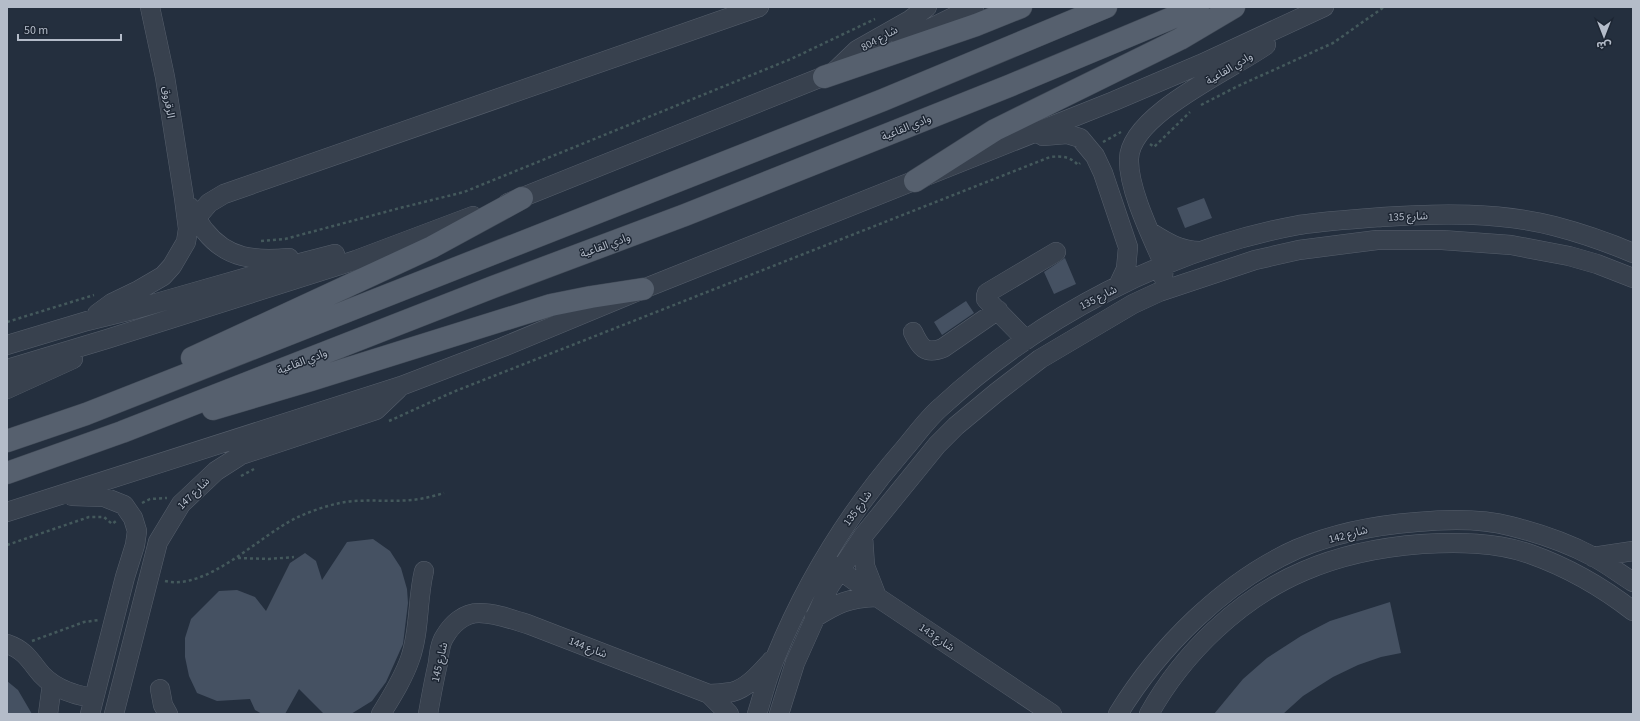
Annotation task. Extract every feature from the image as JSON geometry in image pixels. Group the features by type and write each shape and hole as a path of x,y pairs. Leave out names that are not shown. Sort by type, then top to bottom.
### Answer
{"main road":[{"path":"829,74 976,24 1021,7"},
{"path":"16,437 93,411 883,100 1106,7"},
{"name":"وادي القاعية","path":"7,473 122,432 493,287 770,182 1009,86 1198,7"},
{"path":"915,181 996,130 1180,39 1234,7"},
{"path":"16,437 432,247 522,198"},
{"path":"122,432 245,401 551,305 643,289"}],"street":[{"name":"الرقروق","path":"88,321 112,303 163,276 172,266 186,242 188,229 184,198 165,77 150,7"},
{"path":"197,218 209,203 224,194 759,7"},
{"name":"شارع 804","path":"829,74 856,50 896,28 927,7"},
{"path":"7,369 356,260 440,229 522,198 829,74 898,44 974,7"},
{"name":"وادي القاعية","path":"7,512 401,386 1022,139 1201,64 1324,7"},
{"name":"وادي القاعية","path":"1159,292 1164,280 1164,265 1132,186 1129,159 1132,146 1147,125 1166,108 1207,81 1255,53 1300,19"},
{"name":"وادي القاعية","path":"1022,139 1050,134 1073,135 1085,142 1092,152 1103,173 1128,247 1126,269 1118,286"},
{"name":"الرقروق","path":"184,198 204,231 224,249 243,257 270,259 332,254"},
{"name":"شارع 135","path":"757,714 775,658 803,596 824,558 865,497 939,408 979,375 1026,340 1072,311 1118,286 1164,265 1203,251 1257,235 1300,225 1400,216 1456,214 1508,219 1552,226 1586,235 1633,252"},
{"path":"7,345 88,321 332,254 440,229"},
{"path":"1150,232 1175,246 1184,249 1203,251"},
{"name":"شارع 135","path":"779,714 795,664 829,587 863,536 938,445 956,426 1040,359 1133,304 1159,292 1255,260 1299,250 1377,240 1442,240 1511,245 1569,256 1597,264 1633,278"},
{"path":"1026,340 986,299 987,293 1056,252"},
{"path":"913,332 919,344 923,348 929,351 936,351 943,348 998,310"},
{"path":"7,389 76,358 107,339"},
{"name":"شارع 147","path":"116,711 148,577 158,542 171,518 181,504 216,472 240,455 376,410 401,386"},
{"path":"14,647 33,662 37,670 52,684 92,706 136,538 136,523 124,505 104,497 57,496"},
{"name":"شارع 142","path":"1121,709 1160,657 1194,620 1223,594 1263,567 1298,549 1347,532 1394,524 1439,520 1473,520 1509,526 1564,544 1593,556 1633,582"},
{"path":"814,618 835,605 848,600 877,597 865,566 863,536"},
{"name":"شارع 142","path":"1149,714 1176,673 1209,636 1237,612 1275,586 1305,570 1353,555 1398,546 1439,543 1471,543 1505,549 1529,554 1579,576 1602,589 1633,611"},
{"path":"1593,556 1633,550"},
{"name":"شارع 143","path":"824,558 877,597 1052,714"},
{"path":"381,714 399,685 410,658 417,625 420,586 424,571"},
{"name":"شارع 144","path":"464,617 480,613 507,618 530,625 710,694 729,714"},
{"name":"شارع 145","path":"428,714 444,637 457,622 464,617"},
{"name":"شارع 144","path":"710,694 733,692 755,678 775,658"},
{"path":"48,714 52,684"},
{"path":"160,689 163,704 168,714"},
{"path":"1107,714 1121,709"}],"path":[{"path":"1200,106 1236,87 1333,43 1384,7"},
{"path":"256,242 285,239 464,192 791,59 881,17"},
{"path":"385,423 453,392 1050,157 1060,156 1074,160 1078,165 1103,141 1127,128 1154,147 1194,109"},
{"path":"7,322 98,294"},
{"path":"239,477 258,468"},
{"path":"148,577 169,582 186,582 197,579 238,558 264,537 288,523 310,512 331,505 359,501 412,500 428,498 444,493"},
{"path":"7,545 89,517 104,517 112,524 150,499 159,497 174,500 181,504"},
{"path":"238,558 269,559 294,557"},
{"path":"14,647 84,622 114,621"}],"building":[{"path":"1204,198 1212,218 1185,228 1177,208"},
{"path":"1065,258 1076,284 1054,294 1044,272"},
{"path":"966,301 974,313 942,335 934,322"},
{"path":"373,539 390,551 401,568 407,589 408,603 403,644 386,682 372,701 351,714 324,714 299,689 285,714 262,714 255,710 250,699 217,701 197,693 189,676 185,657 185,638 191,619 219,591 237,590 255,597 266,611 290,563 305,553 316,561 322,580 347,542"},
{"path":"1390,602 1401,653 1381,657 1358,665 1333,677 1303,696 1283,714 1214,714 1243,679 1267,658 1301,636 1330,621"},
{"path":"7,681 18,690 32,714 7,714"}]}
